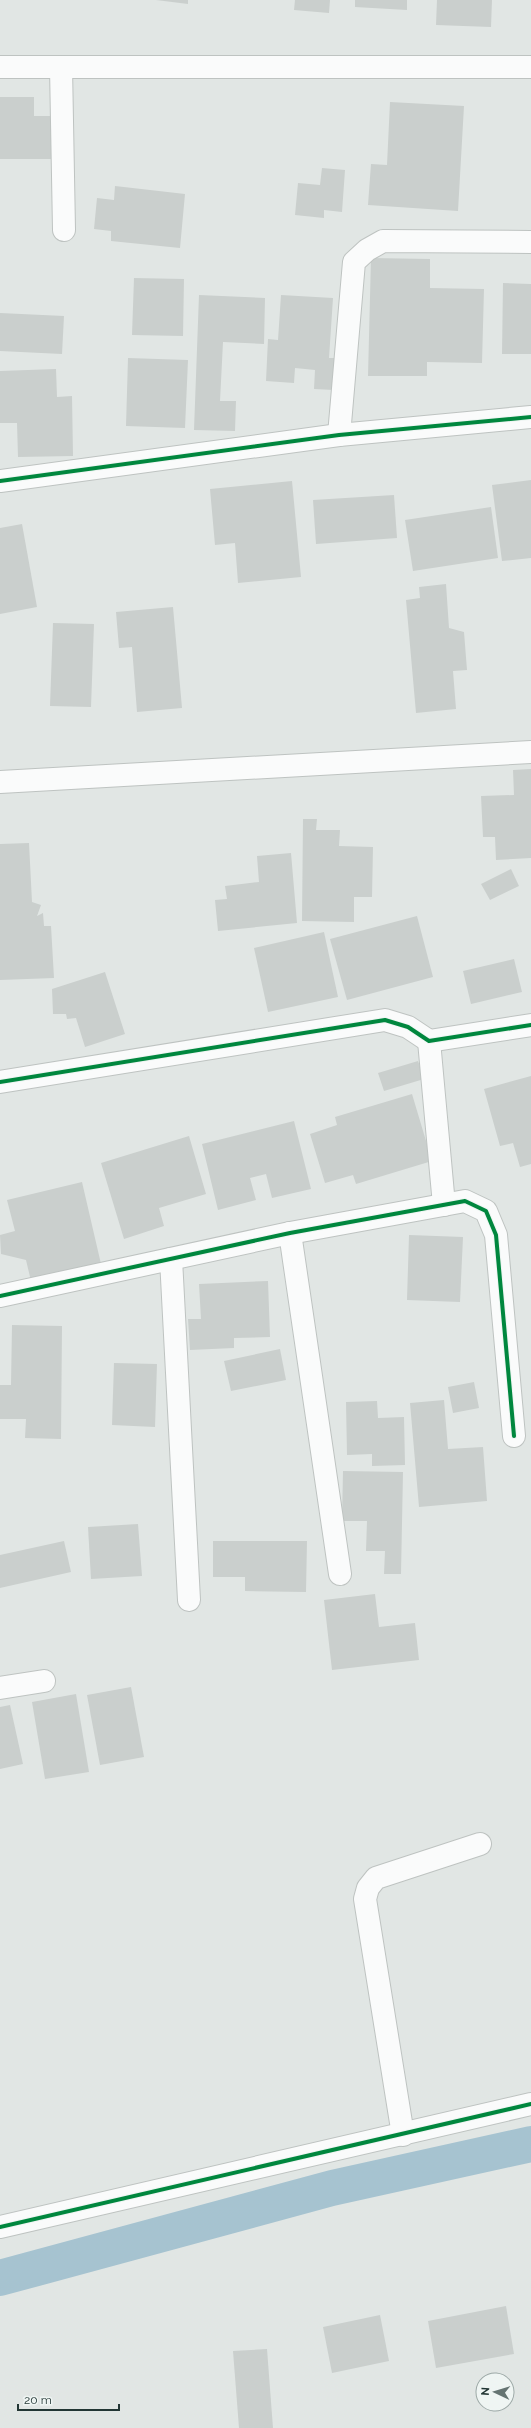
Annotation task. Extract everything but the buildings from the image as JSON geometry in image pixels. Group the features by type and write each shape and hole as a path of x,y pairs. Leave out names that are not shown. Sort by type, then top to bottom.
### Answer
{"street":[{"path":"0,67 531,68"},
{"path":"61,67 64,230"},
{"path":"339,435 354,262 366,250 383,241 531,242"},
{"path":"0,481 339,435 531,418"},
{"path":"0,782 531,752"},
{"path":"0,1082 385,1020 408,1026 429,1041 531,1025"},
{"path":"429,1041 444,1205"},
{"path":"0,1296 290,1233 465,1201 486,1211 496,1235 514,1436"},
{"path":"290,1233 340,1574"},
{"path":"171,1259 189,1600"},
{"path":"0,1688 44,1681"},
{"path":"403,2135 365,1899 368,1888 376,1878 480,1844"},
{"path":"0,2227 403,2135 531,2104"}],"waterway":[{"path":"0,2278 332,2188 531,2144"}],"cycle path":[{"path":"0,481 339,435 531,417"},
{"path":"0,1082 385,1020 408,1027 429,1041 531,1025"},
{"path":"0,1296 290,1233 465,1201 486,1211 496,1235 514,1436"},
{"path":"0,2227 531,2104"}]}
